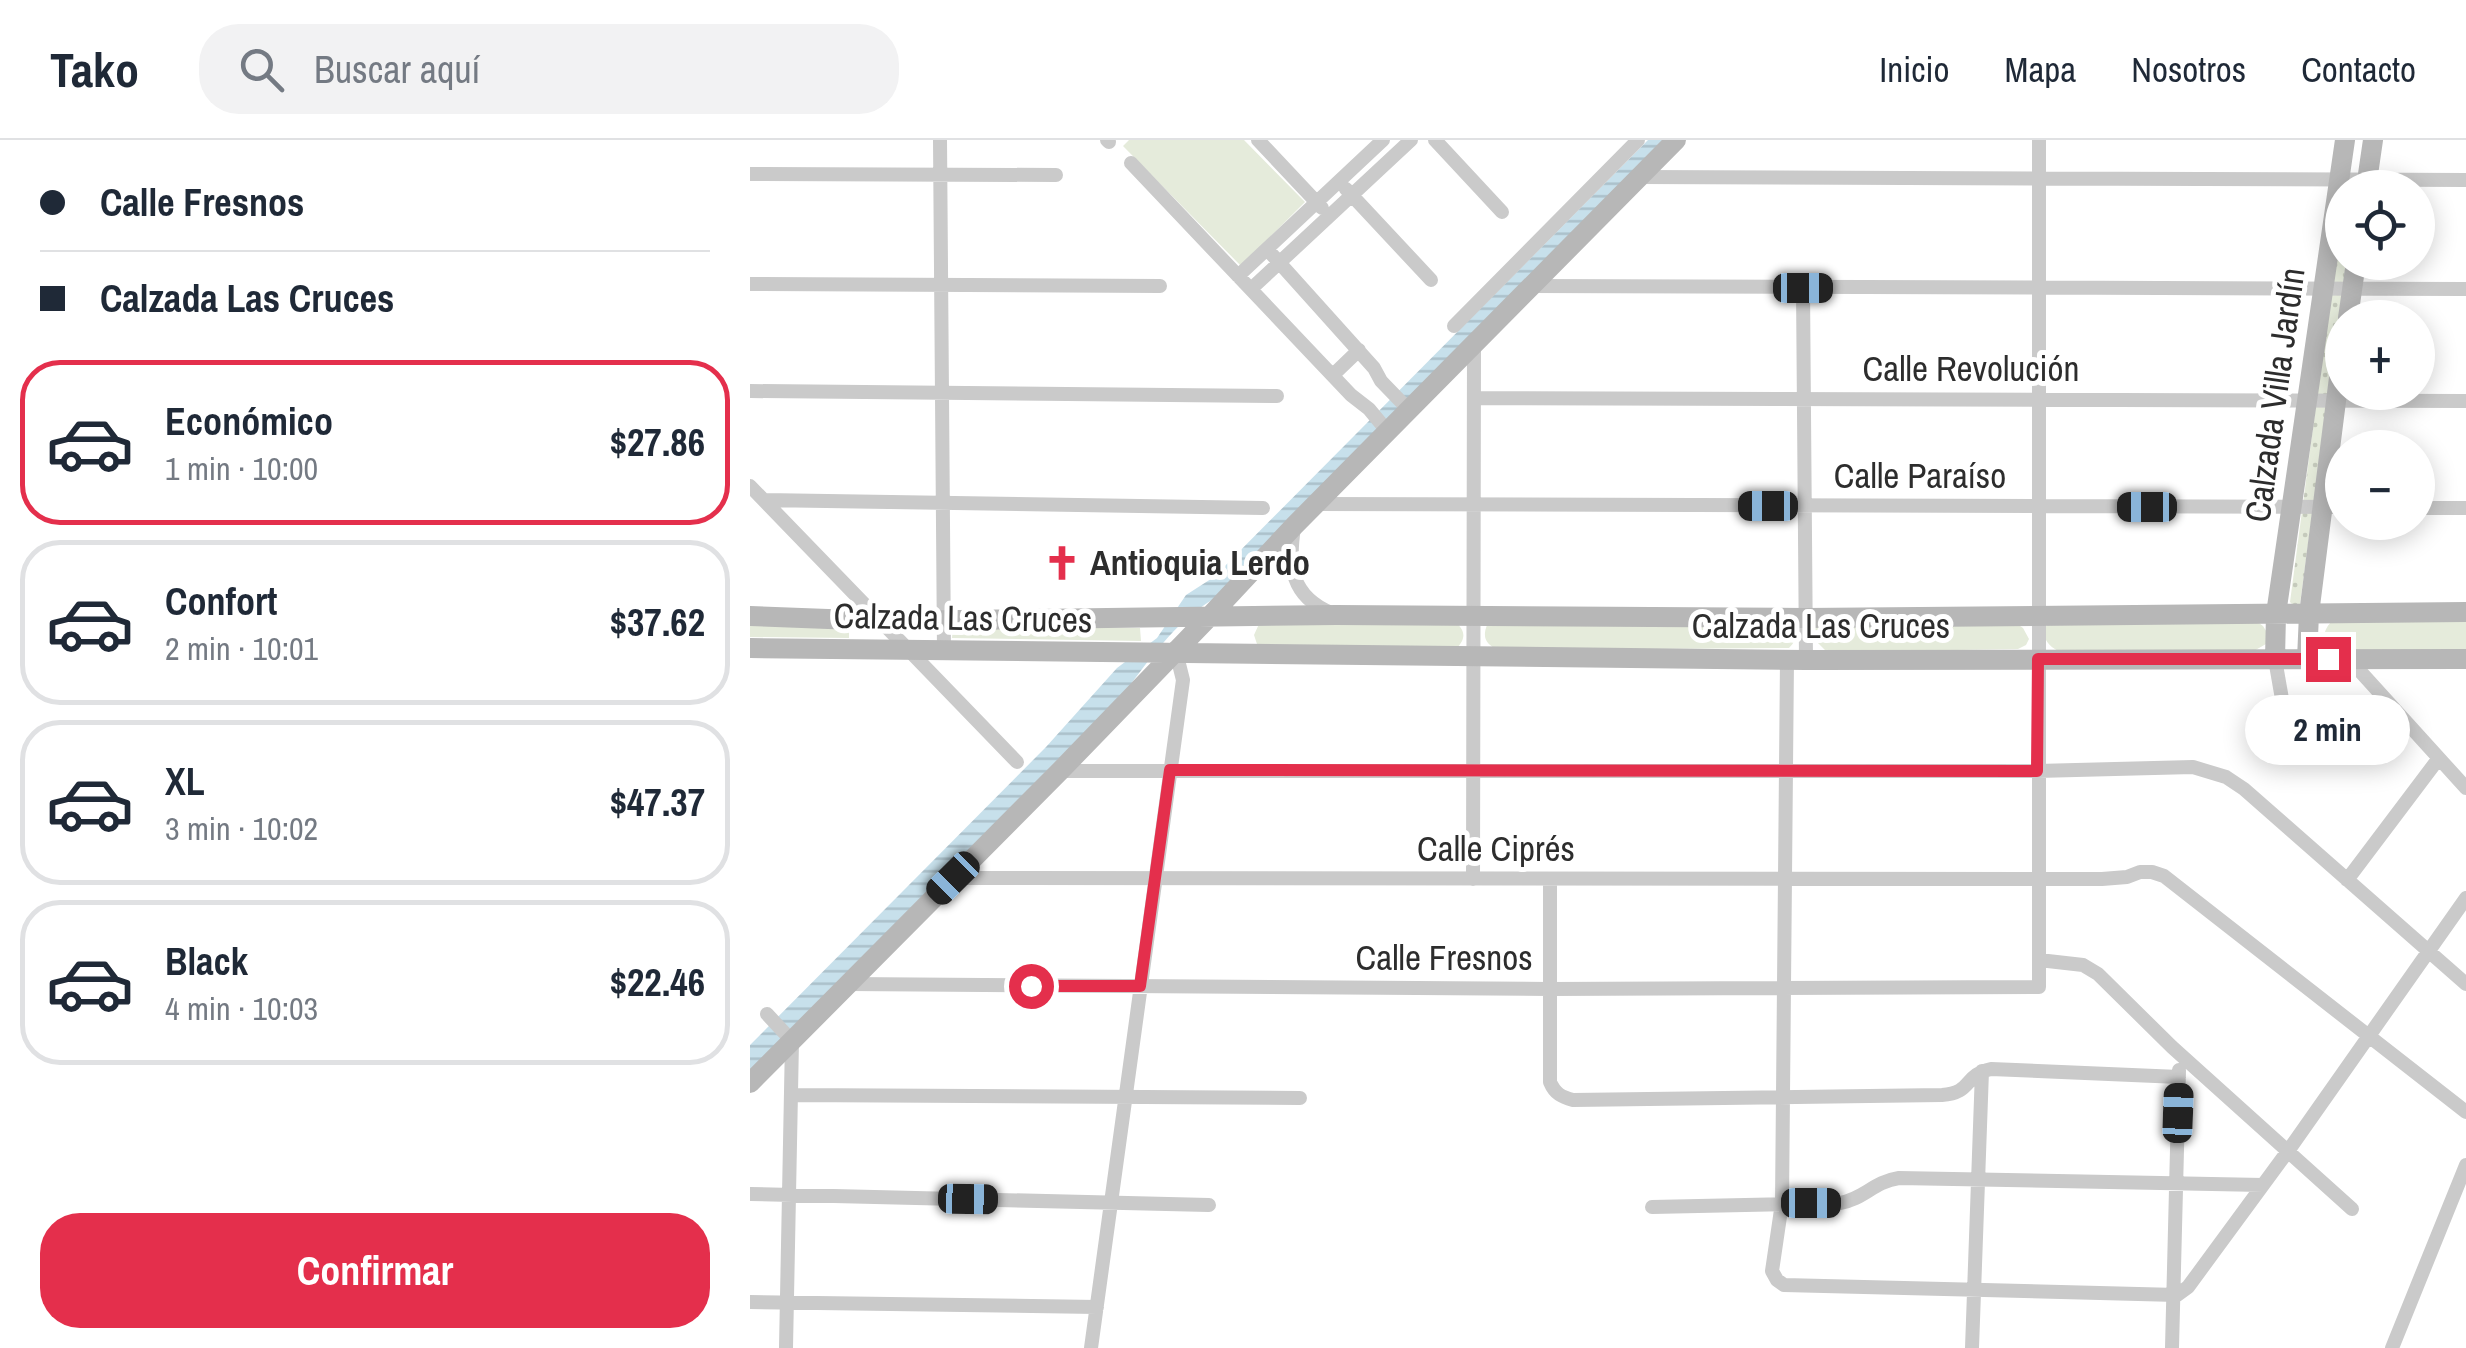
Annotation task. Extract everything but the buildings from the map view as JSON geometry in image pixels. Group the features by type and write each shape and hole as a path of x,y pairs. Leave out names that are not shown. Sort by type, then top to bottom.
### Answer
{"street":[{"path":"940,140 944,652"},
{"path":"1258,140 1330,216"},
{"path":"1238,276 1383,140"},
{"path":"1435,140 1502,212"},
{"path":"1454,326 1638,140"},
{"path":"750,1083 1676,140"},
{"path":"2039,140 2039,960 2083,965 2098,974 2172,1047 2352,1209"},
{"name":"Calzada Villa Jardín","path":"2340,170 2344,140"},
{"path":"2369,170 2373,140"},
{"path":"1251,289 1406,142"},
{"path":"1132,163 1388,432"},
{"path":"750,174 1056,176"},
{"path":"1639,178 2325,181"},
{"path":"2435,181 2466,180"},
{"path":"1339,181 1431,280"},
{"path":"1267,249 1409,410"},
{"name":"Calzada Villa Jardín","path":"2276,659 2276,614 2325,274"},
{"name":"Calzada Villa Jardín","path":"2350,300 2353,280"},
{"path":"750,284 1160,286"},
{"path":"1532,286 2466,289"},
{"path":"1803,288 1806,618 1796,660 1786,772 1782,1203 1772,1271 1776,1280 1784,1285 2178,1295 2188,1287 2263,1185 2466,898"},
{"path":"1473,879 1474,344"},
{"path":"1332,375 1358,350"},
{"path":"1368,409 1388,389"},
{"path":"750,391 1277,396"},
{"name":"Calle Revolución","path":"1475,398 2325,400"},
{"name":"Calle Revolución","path":"2435,401 2466,401"},
{"path":"750,486 1017,762"},
{"path":"764,500 1263,508"},
{"name":"Calle Paraíso","path":"1316,504 2325,508"},
{"path":"2435,508 2466,508"},
{"path":"1294,526 1290,552 1300,590 1315,606 1336,616"},
{"name":"Calzada Villa Jardín","path":"2307,659 2310,614 2326,540"},
{"name":"Calzada Las Cruces","path":"750,616 881,621 1210,616 1806,618 2466,612"},
{"path":"1091,1348 1182,680 1171,638 1156,618"},
{"name":"Calzada Las Cruces","path":"750,648 1796,660 2466,659"},
{"path":"1126,652 1135,663 1137,692"},
{"path":"2276,659 2282,699 2306,718"},
{"path":"2349,659 2438,758 2460,775 2466,788"},
{"path":"2347,880 2438,758"},
{"path":"1060,770 1786,772 2194,767 2212,771 2244,789 2466,984"},
{"name":"Calle Ciprés","path":"953,878 2038,880 2116,879 2152,872 2164,876 2466,1112"},
{"path":"1550,879 1550,1082 1557,1094 1573,1100 1957,1094 1972,1076 1991,1069 2179,1077"},
{"name":"Calle Fresnos","path":"848,984 1550,989 2039,987 2039,960"},
{"path":"771,1018 790,1039 786,1348"},
{"path":"2172,1047 2179,1058 2172,1348"},
{"path":"1972,1348 1982,1071"},
{"path":"791,1095 1300,1098"},
{"path":"2392,1348 2466,1165"},
{"path":"1652,1207 1850,1202 1874,1184 1899,1178 2263,1185"},
{"path":"750,1194 1209,1205"},
{"path":"750,1302 1097,1307"}],"green space":[{"path":"1129,140 1244,140 1305,202 1241,266 1123,146"},
{"path":"2332,280 2344,280 2341,300 2330,300"},
{"path":"2325,337 2326,410 2300,604 2294,606 2290,602"},
{"path":"2466,620 2466,654 2335,651 2324,639 2331,622"},
{"path":"1454,621 1463,636 1454,651 1257,644 1254,635 1259,624"},
{"path":"2053,621 2256,621 2268,634 2266,644 2252,652 2062,653 2046,640 2045,627"},
{"path":"750,623 849,626 849,638 750,637"},
{"path":"1820,623 2017,624 2029,639 2018,649 1833,652 1826,651 1813,638"},
{"path":"953,625 1140,628 1141,641 952,638"},
{"path":"1487,625 1793,625 1796,634 1789,648 1498,650 1486,640"}],"water":[{"path":"1648,140 1663,140 1223,594 1181,624 1125,692 750,1070 750,1045 1046,747 1117,668 1157,638 1186,595 1214,577"}],"place":[{"name":"Antioquia Lerdo","path":"1062,563"}],"route":[{"path":"1031,986 1140,986 1170,770 2037,771 2038,659 2328,659"}]}
